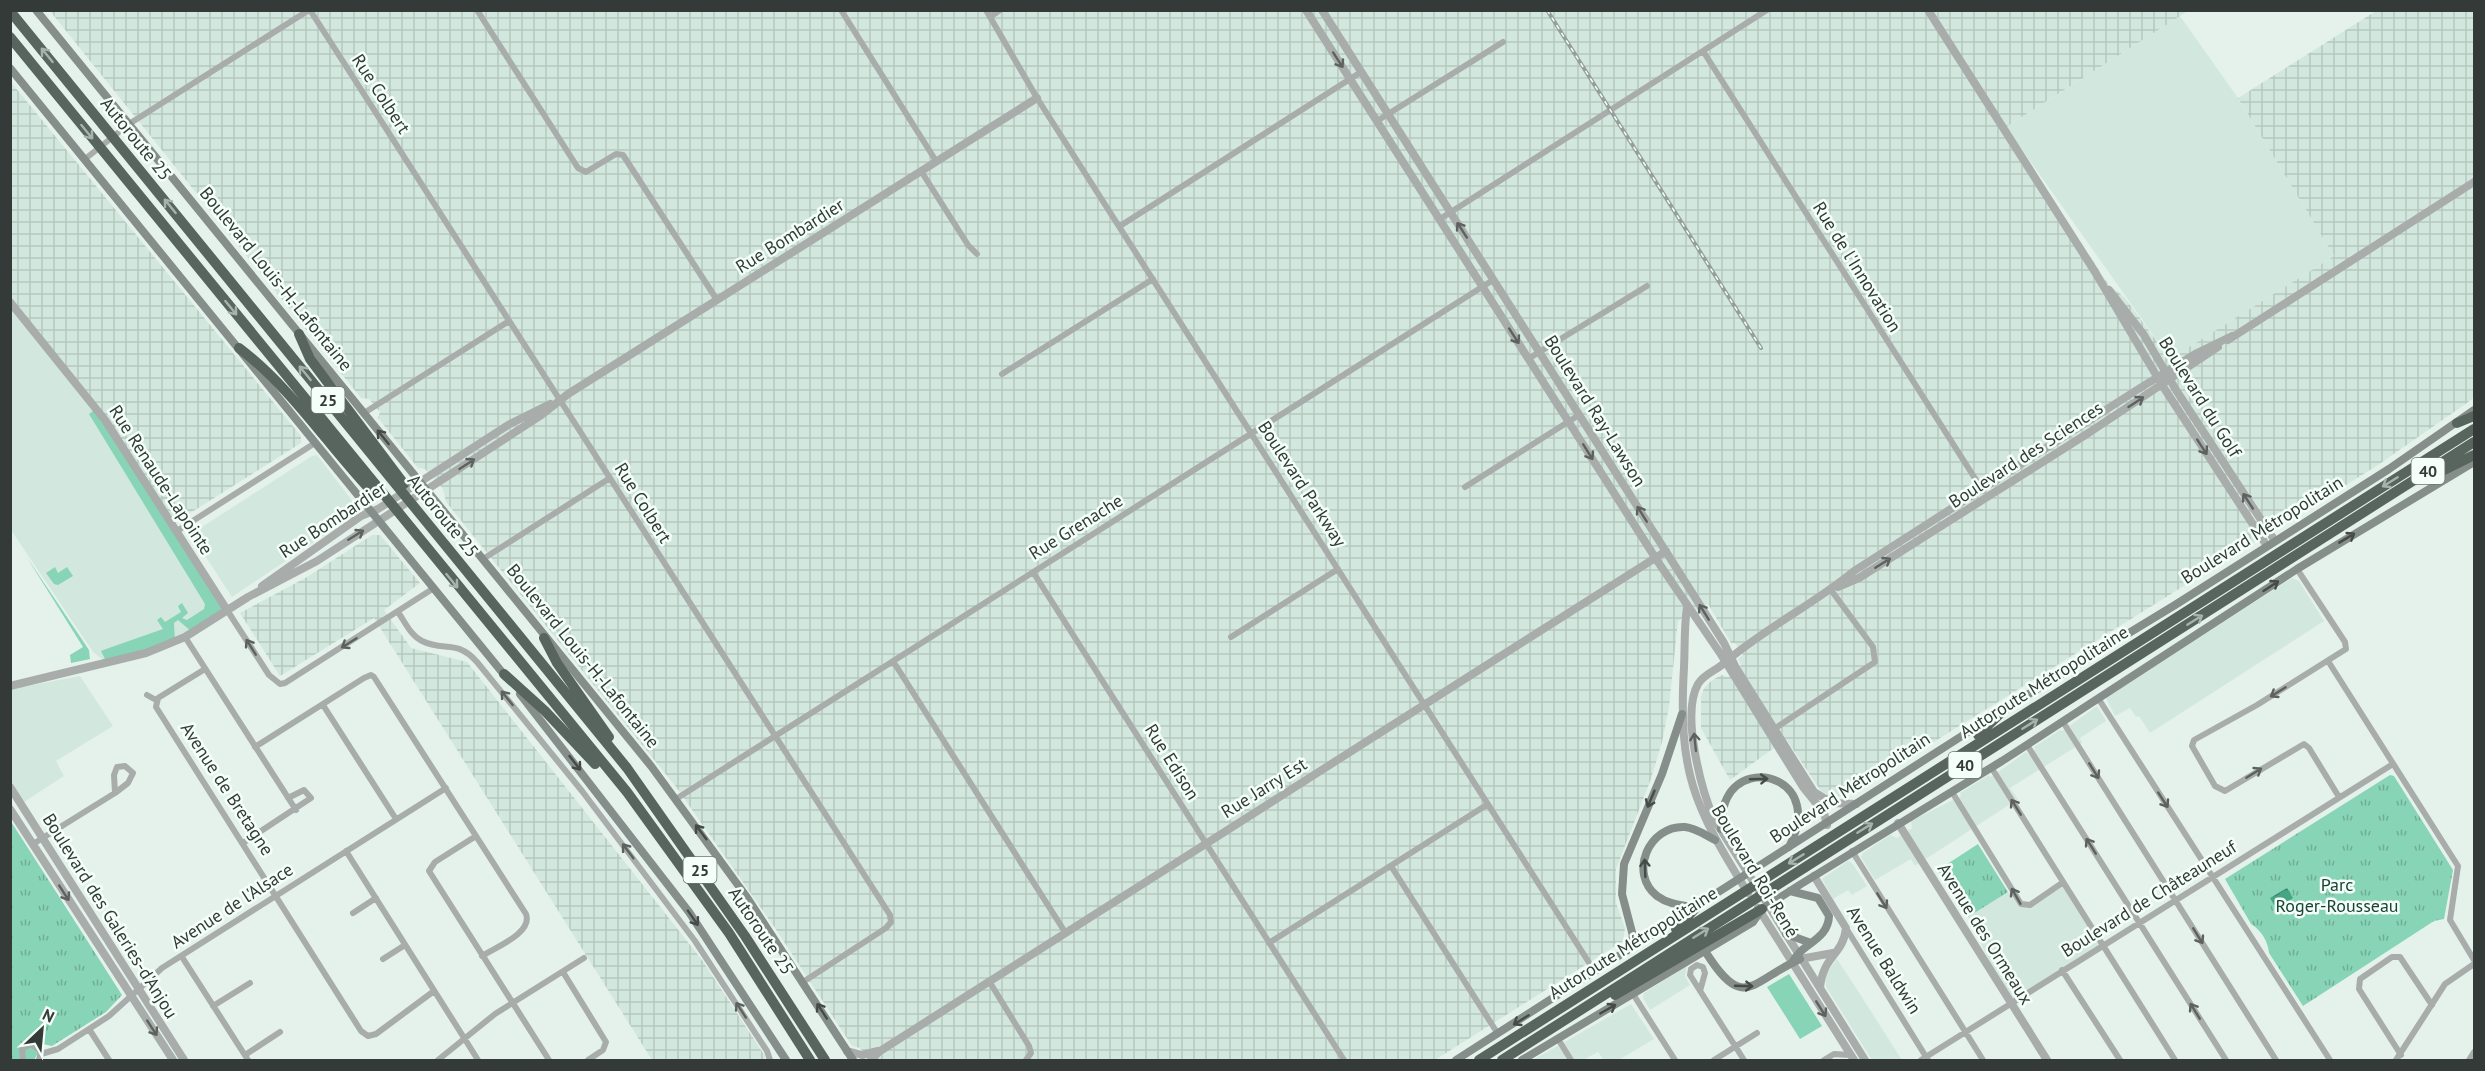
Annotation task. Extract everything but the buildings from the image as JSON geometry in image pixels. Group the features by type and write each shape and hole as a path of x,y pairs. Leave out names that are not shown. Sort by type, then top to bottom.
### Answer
{"highway":[{"name":"Autoroute 25","path":"10,11 627,768 746,936 825,1060"},
{"name":"Autoroute 25","path":"10,38 415,536 627,792 735,941 810,1060"},
{"path":"299,334 310,359 386,457 448,548"},
{"path":"239,348 267,369 360,479 415,536"},
{"path":"2457,423 2475,416"},
{"name":"Autoroute Métropolitaine","path":"1479,1060 2475,429"},
{"name":"Autoroute Métropolitaine","path":"1502,1060 2475,442"},
{"path":"2382,501 2475,455"},
{"path":"544,638 557,663 596,715 627,768"},
{"path":"504,674 545,711 580,750 627,792"},
{"path":"1932,772 1988,728 2008,706"},
{"path":"1653,950 1697,904"},
{"path":"1570,1018 1639,983 1762,909"}],"main road":[{"name":"Boulevard Louis-H.-Lafontaine","path":"36,10 125,127 364,413 424,492 483,559 676,800 746,896 853,1060"},
{"path":"10,68 88,157 315,443 382,519 434,588 605,801 689,912 786,1060"},
{"name":"Boulevard Métropolitain","path":"1456,1060 1697,904 1827,825 2008,706 2112,645 2271,544 2475,410"},
{"path":"1522,1060 1753,922 1762,909 1852,851 2027,745 2297,569 2475,462"},
{"path":"1629,950 1633,936 1622,894 1624,864 1662,774 1682,714"},
{"path":"1721,829 1725,803 1734,788 1749,779 1771,779 1789,790 1798,805 1798,826 1788,847"},
{"path":"1697,904 1670,903 1653,892 1644,874 1646,853 1657,837 1673,828 1692,828 1715,840"},
{"path":"1705,951 1725,980 1740,988 1754,987 1796,958 1827,928 1829,920 1826,908 1814,896 1790,891"},
{"path":"1786,934 1811,943"}],"street":[{"path":"88,157 125,127 309,10"},
{"name":"Rue Colbert","path":"309,10 891,919 886,928 803,982"},
{"path":"477,10 578,168 586,172 616,154 623,155 717,300"},
{"path":"841,10 936,161"},
{"path":"988,14 1000,10"},
{"name":"Boulevard Ray-Lawson","path":"1306,10 1687,607 1728,659"},
{"name":"Boulevard Ray-Lawson","path":"1322,10 1666,551 1803,787 1824,813 1827,825"},
{"path":"1440,219 1767,10"},
{"name":"Boulevard du Golf","path":"1928,10 2271,544"},
{"name":"Boulevard Parkway","path":"988,14 1037,98 1595,972"},
{"path":"1377,122 1503,42"},
{"name":"Rue de l'Innovation","path":"1703,51 1987,498"},
{"path":"1120,226 1361,72"},
{"name":"Rue Bombardier","path":"248,597 299,571 382,519 540,416 560,400 1037,98"},
{"path":"921,171 968,245 977,254"},
{"name":"Boulevard des Sciences","path":"1728,659 1831,590 1854,571 1981,489 2232,336 2475,182"},
{"path":"1002,374 1153,279"},
{"name":"Rue Grenache","path":"676,800 1493,280"},
{"path":"1528,358 1647,286"},
{"name":"Rue Renaude-Lapointe","path":"10,302 105,420 276,682 285,683 398,612"},
{"path":"364,413 509,321"},
{"name":"Boulevard des Sciences","path":"1831,590 1859,578 1987,498 2164,378"},
{"name":"Rue Bombardier","path":"10,686 146,653 185,637 248,597 365,514 375,511 418,484 508,424 560,400"},
{"path":"1465,487 1579,415"},
{"path":"177,531 315,443"},
{"path":"1607,483 1618,476"},
{"path":"483,559 610,478"},
{"name":"Rue Jarry Est","path":"871,1060 880,1051 988,981 1666,551"},
{"path":"1232,637 1338,569"},
{"path":"2297,569 2346,645 2345,650 2257,705 2194,740 2192,746 2215,786 2224,790 2304,744 2340,797"},
{"name":"Rue Edison","path":"1034,572 1344,1060"},
{"path":"434,588 398,612 419,639 433,644 460,647 477,662 582,791 701,948 767,1051 770,1060"},
{"path":"1771,731 1875,662 1873,647 1831,590"},
{"name":"Boulevard Roi-René","path":"1687,607 1682,714 1683,747 1690,781 1715,840 1767,922 1820,988 1865,1060"},
{"path":"185,637 296,810"},
{"name":"Boulevard Roi-René","path":"1728,659 1698,685 1693,713 1701,778 1712,814 1786,934 1796,958 1852,1058"},
{"path":"893,661 1065,932"},
{"path":"2328,661 2458,866 2450,920 2475,962 2448,981 2398,1058 2360,989 2359,981 2397,957 2404,961 2432,1005"},
{"path":"147,695 156,700 205,669"},
{"path":"255,747 364,678 371,675 377,680 528,920 525,928 482,956"},
{"path":"2098,698 2330,1060"},
{"name":"Avenue de Bretagne","path":"156,700 156,707 364,1034 368,1036 376,1034 434,991"},
{"path":"322,705 396,819"},
{"path":"2062,722 2276,1060"},
{"name":"Boulevard Ray-Lawson","path":"1771,731 1817,795 1832,802 1856,804"},
{"path":"2027,745 2226,1060"},
{"name":"Boulevard de Châteauneuf","path":"1926,1059 1965,1031 2214,879 2394,764"},
{"path":"1991,767 2175,1060"},
{"name":"Boulevard des Galeries-d'Anjou","path":"10,787 184,1060"},
{"name":"Avenue de l'Alsace","path":"23,1060 21,1052 27,1045 37,1046 40,1057 90,1029 162,968 446,788"},
{"path":"243,843 311,799 308,791 303,790 288,798"},
{"path":"1952,792 2021,904 2030,905 2062,883"},
{"path":"33,844 115,793"},
{"path":"11,810 21,804"},
{"path":"1269,943 1488,804"},
{"name":"Boulevard des Galeries-d'Anjou","path":"11,810 173,1060"},
{"name":"Avenue des Ormeaux","path":"1898,823 2047,1060"},
{"path":"476,836 432,865 429,871 549,1060"},
{"path":"346,851 478,1060"},
{"path":"1852,851 1983,1060"},
{"path":"1391,866 1498,1034"},
{"name":"Avenue Baldwin","path":"1814,876 1926,1059"},
{"path":"353,913 376,898"},
{"path":"80,917 90,910"},
{"path":"1820,988 1822,972 1833,954 1843,945 1846,928"},
{"path":"383,959 405,945"},
{"path":"1796,958 1833,954"},
{"path":"182,957 246,1058 280,1032"},
{"path":"438,1060 464,1038 584,958"},
{"path":"2062,970 2120,1060"},
{"path":"563,972 606,1042 603,1050 588,1060"},
{"path":"988,981 1029,1046 1030,1056 1026,1060"},
{"path":"213,1006 250,982"},
{"path":"1700,991 1744,1060"},
{"path":"1634,994 1675,1060"},
{"path":"90,1029 109,1060"},
{"path":"1714,1060 1757,1033"},
{"path":"1558,1039 1571,1060"},
{"path":"847,1051 862,1054 880,1051"},
{"path":"2469,1060 2475,1052"},
{"path":"1824,1060 1833,1055 1852,1058"}],"shaded area":[{"path":"50,11 2188,11 2006,127 2108,284 2125,298 2170,359 2334,256 2238,98 2376,11 2474,11 2474,398 2378,465 1847,796 1831,797 1821,791 1786,739 1730,780 1701,728 1701,696 1704,688 1711,681 1721,675 1728,677 1741,665 1738,659 1743,655 1735,643 1731,643 1708,604 1678,621 1669,707 1662,742 1651,779 1616,869 1616,903 1625,928 1623,941 1435,1060 868,1060 860,1048 852,1046 775,928 676,787 446,502 443,489 425,469 418,468 378,418 380,412 369,399 361,398"},
{"path":"2180,16 2238,98 2334,256 2170,359 2006,127"},
{"path":"10,81 301,436 301,443 184,517 167,515 117,438 11,302"},
{"path":"10,302 88,398 227,610 185,637 107,663 93,652 11,530"},
{"path":"317,455 357,507 354,515 232,597 191,534 312,456"},
{"path":"372,535 380,535 420,583 384,610 411,648 467,662 702,960 765,1056 764,1060 652,1060 374,618 280,676 240,613 307,577"},
{"path":"2292,578 2299,581 2324,621 2150,733 2139,716 2136,717 2130,708 2115,716 2106,698"},
{"path":"80,676 113,726 56,761 64,776 21,804 11,787 11,689"},
{"path":"2097,706 2106,721 2080,738 2082,743 2010,788 2018,799 1915,866 1911,859 1875,880 1861,857 1863,853 1890,835 1897,838 1912,828 1911,821 1961,796 1960,793 1989,775 1991,777 2026,752 2028,754 2035,750 2034,747 2060,730 2062,731"},
{"path":"1848,861 1852,863 1867,886 1852,895 1848,890 1833,899 1822,879"},
{"path":"2062,883 2102,946 2010,1003 1968,917 2008,892 2023,906"},
{"path":"1837,959 1902,1060 1872,1060 1826,987 1826,974"},
{"path":"1687,966 1685,976 1690,985 1650,1010 1643,998 1644,993"},
{"path":"1631,1004 1654,1039 1619,1060 1604,1060 1598,1052 1583,1060 1533,1060"}],"green space":[{"path":"96,409 227,610 192,632 178,620 174,623 175,641 107,663 101,651 163,629 157,620 161,617 165,622 181,612 178,606 182,603 188,613 182,618 187,620 204,609 205,604 89,414"},
{"path":"26,556 89,650 90,659 71,663 70,655 83,647"},
{"path":"55,567 58,573 67,567 73,576 58,585 54,584 46,573"},
{"name":"Parc Roger-Rousseau","path":"2390,775 2394,776 2453,870 2444,919 2434,921 2303,1006 2269,953 2263,936 2251,924 2225,879"},
{"path":"10,820 122,995 106,1012 52,1046 43,1044 34,1060 11,1060"},
{"path":"1978,844 2008,892 1968,917 1938,870"},
{"path":"1789,974 1822,1026 1800,1039 1767,987"}],"water":[{"path":"2287,888 2293,898 2277,910 2270,898"}],"railway":[{"path":"1547,10 1761,348"}]}
